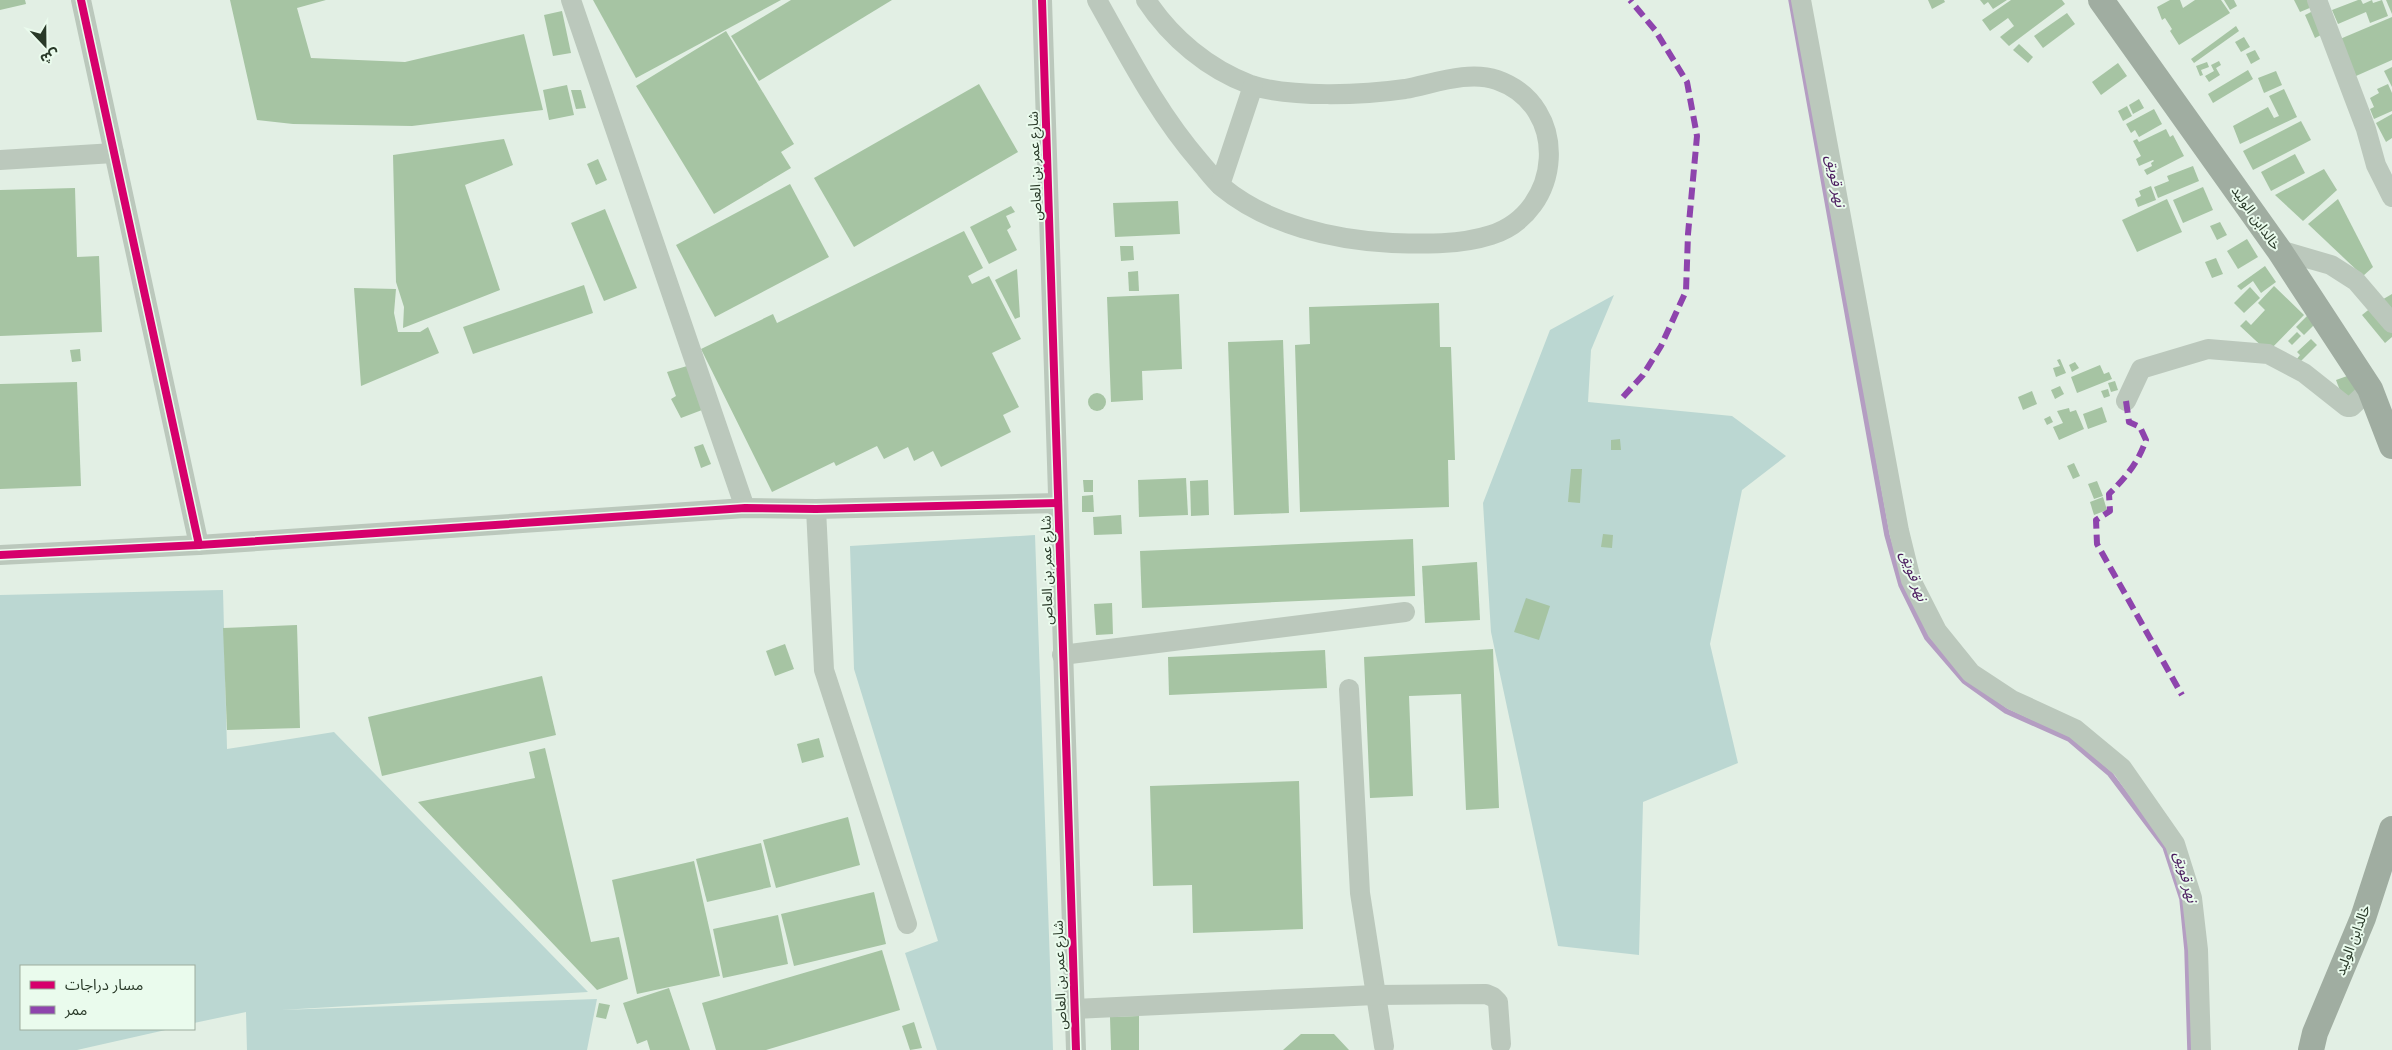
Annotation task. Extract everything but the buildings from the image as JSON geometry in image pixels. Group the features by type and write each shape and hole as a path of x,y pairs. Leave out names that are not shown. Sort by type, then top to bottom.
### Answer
{"main road":[{"name":"خالدابن الوليد","path":"2101,0 2279,250 2370,389 2392,446"},
{"name":"خالدابن الوليد","path":"2311,1050 2315,1033 2363,918 2392,829"}],"street":[{"path":"81,0 199,545"},
{"path":"571,0 745,508"},
{"name":"شارع عمر بن العاص","path":"1042,0 1076,1050"},
{"path":"1096,0 1161,108 1188,148 1220,185 1265,214 1293,224 1352,238 1412,244 1473,240 1499,232 1526,214 1544,186 1550,154 1542,123 1523,96 1496,79 1468,77 1402,89 1352,94 1302,92 1253,86 1229,75 1185,46 1167,28 1146,0"},
{"path":"1801,0 1899,531 1911,580 1937,631 1971,673 2012,700 2075,729 2122,768 2175,844 2192,898 2198,950 2201,1050"},
{"path":"2318,0 2366,129 2376,165 2392,197"},
{"path":"1220,185 1253,86"},
{"path":"0,160 114,153"},
{"path":"2279,250 2331,265 2356,281 2392,323"},
{"path":"2126,401 2141,369 2208,349 2268,354 2304,373 2349,408 2370,389"},
{"path":"0,555 199,545 745,508 816,509 1058,502"},
{"path":"816,509 824,670 907,924"},
{"path":"1062,655 1405,612"},
{"path":"1349,689 1360,894 1384,1046"},
{"path":"1074,1009 1375,995 1486,994 1493,996 1498,1002 1501,1044"}],"shaded area":[{"path":"1614,295 1591,350 1588,402 1732,416 1786,456 1742,490 1710,644 1738,763 1643,802 1639,955 1558,946 1491,632 1483,503 1550,330"},
{"path":"1035,535 1053,1050 937,1050 905,953 938,941 854,669 850,546"},
{"path":"223,590 227,749 334,732 588,992 281,1010 597,999 587,1050 247,1050 246,1012 195,1023 195,965 20,965 20,1030 166,1030 77,1050 0,1050 0,595"}],"waterway":[{"name":"نهر قويق","path":"1791,0 1887,535 1901,585 1927,638 1964,681 2006,711 2069,739 2110,774 2165,847 2182,899 2187,950 2190,1050"}],"marked path":[{"path":"1623,397 1643,375 1661,346 1686,291 1688,234 1697,136 1687,82 1655,30 1630,0"},
{"path":"2126,401 2129,422 2140,427 2146,440 2131,469 2109,494 2110,511 2096,520 2097,544 2182,695"}],"cycle path":[{"path":"81,0 199,545"},
{"path":"1042,0 1076,1050"},
{"path":"0,555 199,545 745,508 816,509 1058,503"}]}
